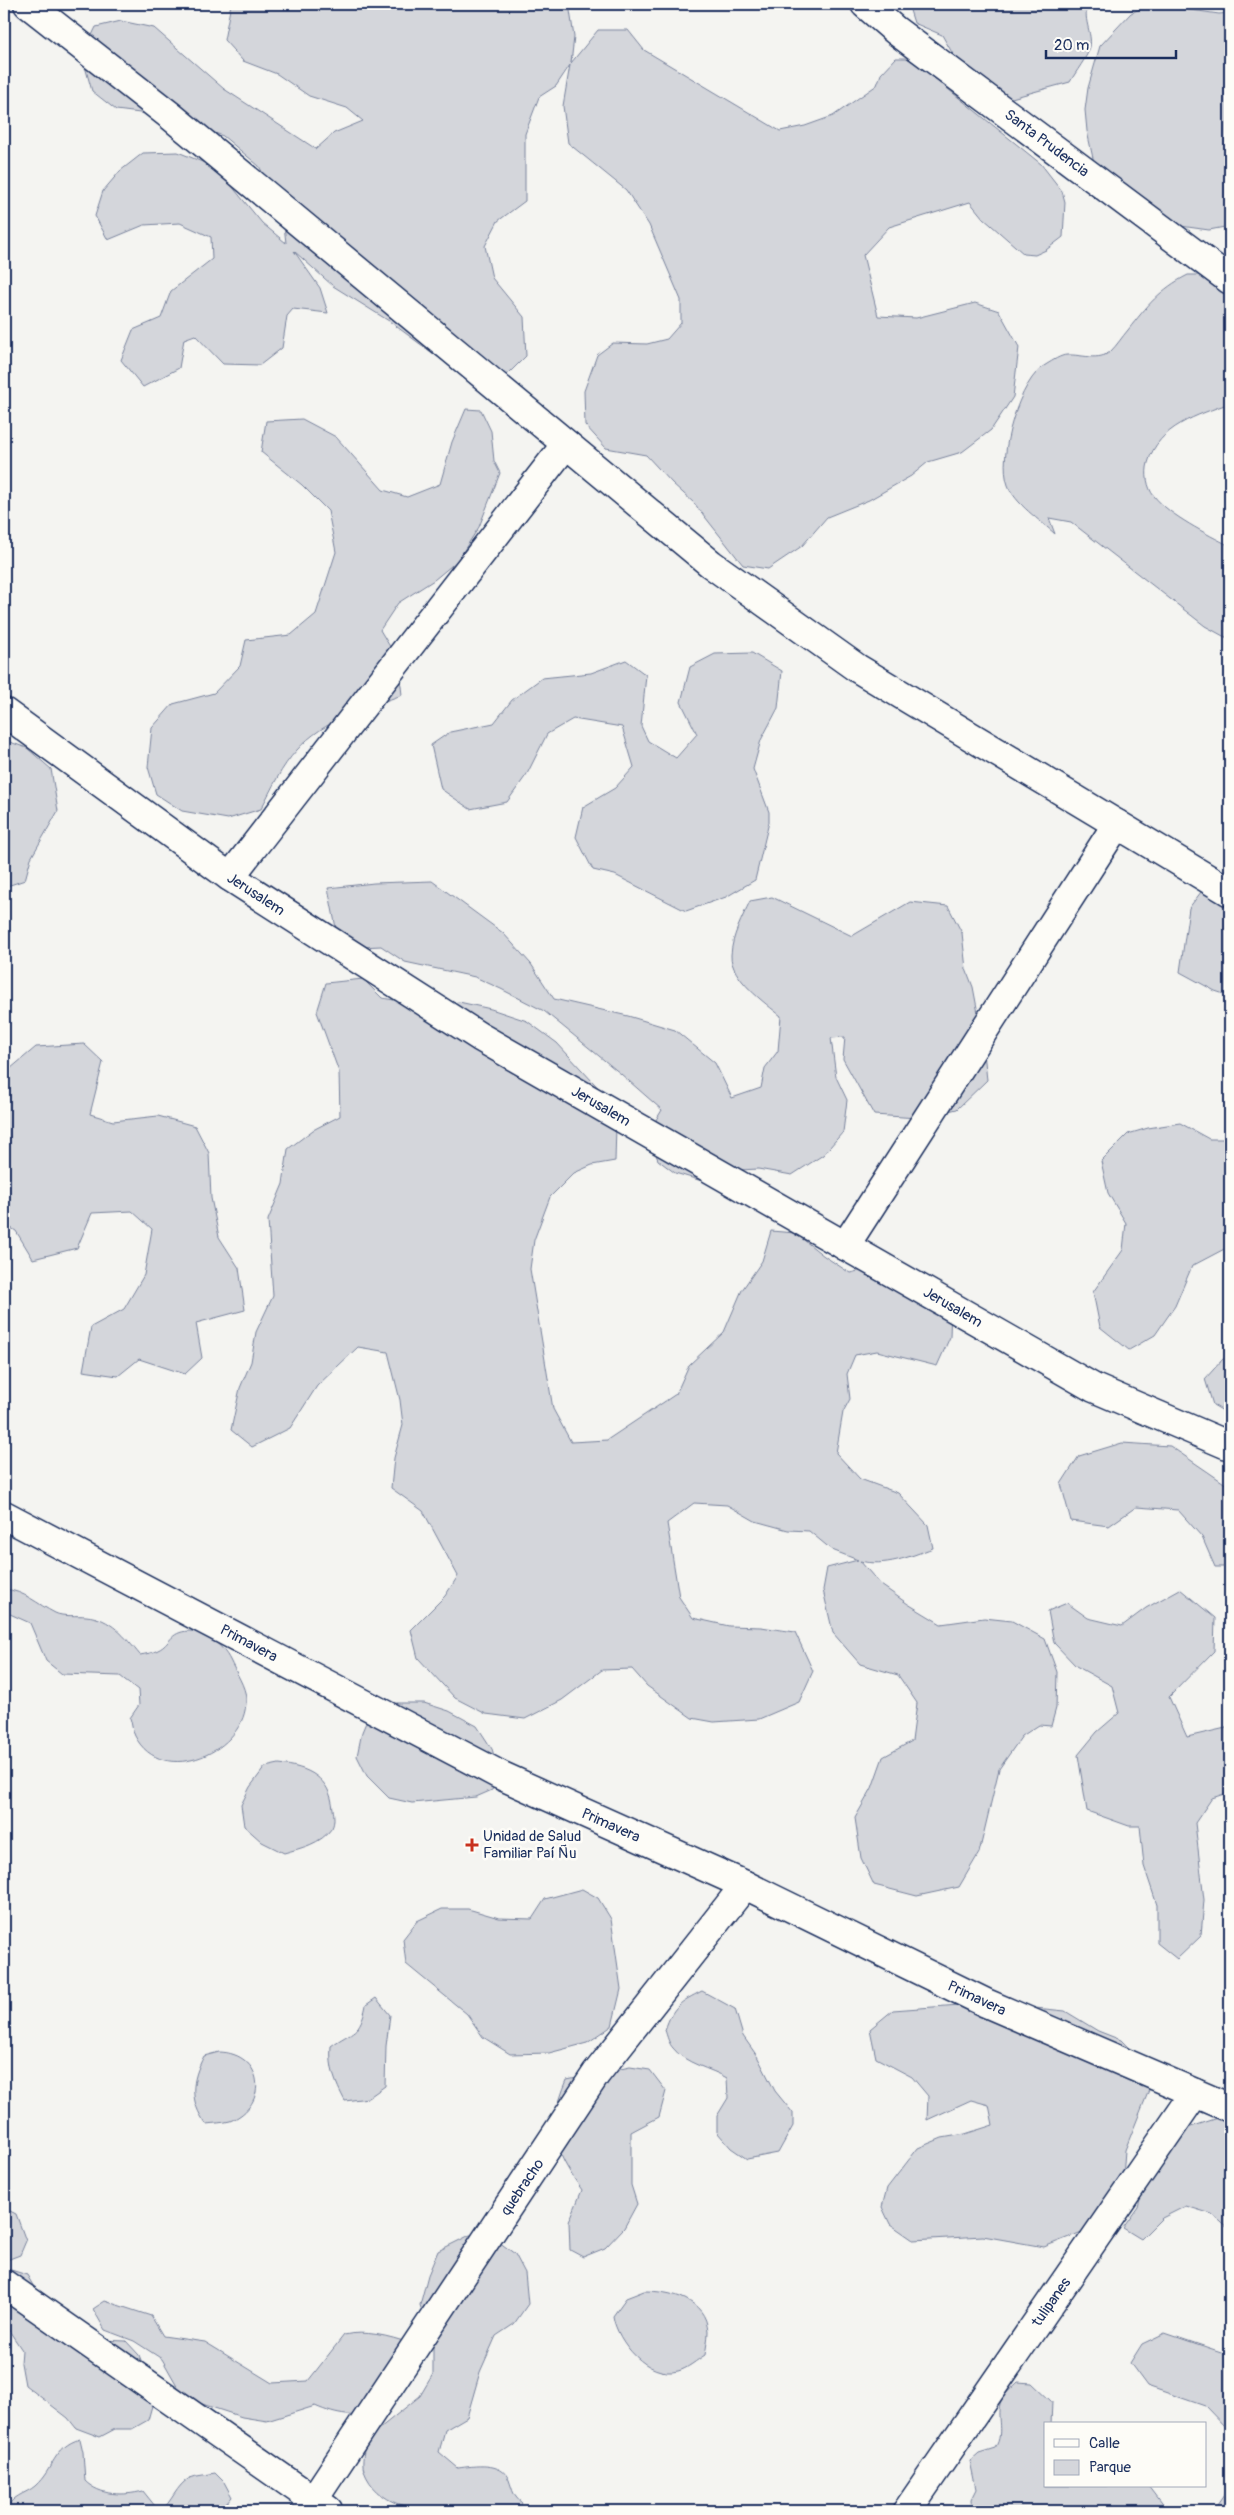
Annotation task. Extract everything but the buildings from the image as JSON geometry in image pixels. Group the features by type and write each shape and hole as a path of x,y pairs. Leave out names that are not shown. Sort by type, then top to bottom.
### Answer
{"street":[{"path":"28,4 172,117 711,564 857,668 1230,892"},
{"name":"Santa Prudencia","path":"865,4 895,30 1230,280"},
{"path":"230,877 566,444"},
{"name":"Jerusalem","path":"4,712 230,877 480,1037 1094,1388 1230,1446"},
{"path":"845,1246 1117,824"},
{"name":"Primavera","path":"4,1515 500,1775 745,1885 986,2003 1230,2108"},
{"name":"quebracho","path":"316,2508 596,2074 745,1885"},
{"name":"tulipanes","path":"908,2511 1195,2093"},
{"path":"4,2284 316,2508"}],"green space":[{"path":"231,4 569,4 574,37 571,63 598,30 628,30 644,50 780,131 805,126 833,116 877,85 881,74 896,58 907,58 1041,164 1062,191 1065,202 1063,237 1046,250 1035,255 1024,254 983,218 970,202 889,227 863,255 878,316 916,318 975,303 999,311 1019,347 1013,397 991,430 962,452 928,462 911,476 869,500 827,517 802,546 768,569 743,565 694,503 646,455 606,448 585,425 584,391 597,355 613,343 647,344 667,339 681,323 681,300 649,225 626,190 568,143 563,106 570,65 556,86 539,97 525,134 525,201 498,221 485,246 492,278 524,317 526,356 508,374 488,378 450,366 389,321 333,286 294,251 320,288 328,313 293,309 287,316 282,348 260,365 223,364 195,335 184,339 179,368 143,387 121,360 133,330 161,318 171,291 212,259 211,237 180,223 144,225 108,240 95,216 103,191 120,171 143,153 178,152 217,168 262,223 286,243 282,208 259,166 223,136 172,117 116,110 92,91 82,56 96,27 121,21 154,28 224,89 316,149 334,133 363,121 347,108 309,96 277,74 243,61 224,40"},
{"path":"908,4 947,4 954,8 963,4 1089,4 1086,14 1090,47 1070,82 1008,99 959,80 954,56 942,35 914,23"},
{"path":"1150,4 1219,14 1230,13 1230,226 1209,230 1145,221 1096,172 1087,131 1085,110 1088,88 1100,46 1131,13"},
{"path":"1188,275 1210,275 1230,282 1230,403 1205,412 1170,431 1153,450 1147,467 1147,480 1154,496 1169,511 1230,546 1230,637 1225,637 1205,626 1071,522 1049,518 1055,534 1016,499 1008,485 1005,472 1008,438 1013,419 1019,401 1037,372 1051,361 1065,355 1095,357 1111,351 1141,313 1162,292"},
{"path":"466,409 481,410 491,431 494,461 500,473 479,527 457,561 434,580 398,603 380,630 398,660 402,695 346,716 319,731 297,750 286,763 261,809 228,819 182,811 156,794 148,767 152,728 173,704 214,693 240,666 246,640 291,635 316,614 336,552 328,511 302,485 261,452 266,421 302,419 336,437 383,490 407,497 440,484 452,442"},
{"path":"752,653 782,671 778,708 761,740 753,769 769,812 769,822 755,880 726,897 686,911 615,875 593,870 576,837 583,807 615,788 634,767 622,727 573,719 547,734 527,774 507,802 470,809 441,789 431,745 450,732 494,723 512,700 542,678 591,673 626,660 646,675 641,726 648,741 676,758 697,734 681,702 690,667 715,654"},
{"path":"4,740 27,748 51,769 58,811 31,858 25,880 4,887"},
{"path":"1230,876 1230,996 1215,991 1180,972 1189,908 1201,892"},
{"path":"432,881 503,933 531,964 554,999 628,1016 675,1030 715,1063 732,1098 761,1088 765,1068 778,1051 781,1016 742,981 732,964 733,941 750,901 772,897 852,936 910,902 948,906 962,933 966,969 973,987 982,1034 987,1080 957,1109 917,1118 874,1115 843,1059 845,1037 831,1038 836,1077 847,1100 843,1132 823,1155 792,1175 758,1169 740,1170 702,1181 675,1173 658,1160 648,1133 662,1110 544,1011 475,977 405,962 381,946 340,948 328,888 374,883"},
{"path":"363,979 382,998 431,1006 459,1002 491,1009 527,1021 557,1043 605,1095 616,1126 615,1161 592,1165 574,1173 550,1197 534,1240 530,1269 553,1409 571,1442 607,1440 676,1394 689,1365 724,1332 742,1290 762,1261 771,1231 795,1233 824,1256 850,1273 879,1266 951,1307 950,1337 937,1366 877,1351 855,1355 847,1374 850,1399 843,1412 836,1453 860,1479 898,1493 928,1525 933,1548 906,1558 888,1562 869,1563 860,1561 881,1585 941,1624 984,1618 1012,1621 1045,1639 1057,1672 1056,1708 1051,1726 1039,1725 1022,1736 999,1769 979,1853 959,1887 917,1896 874,1885 861,1858 855,1818 872,1788 883,1757 912,1741 917,1703 898,1675 860,1664 833,1633 823,1590 827,1568 858,1560 832,1550 809,1531 788,1530 755,1521 727,1505 694,1503 667,1523 679,1597 693,1618 729,1626 761,1627 795,1632 813,1671 799,1702 759,1719 714,1722 692,1718 647,1686 632,1669 602,1670 562,1700 525,1719 486,1714 455,1698 418,1658 411,1630 445,1596 458,1576 423,1511 391,1488 394,1458 403,1425 400,1400 388,1352 358,1347 317,1386 290,1428 252,1447 231,1430 240,1388 251,1362 256,1332 273,1296 268,1220 283,1184 288,1149 313,1130 340,1116 339,1072 317,1012 326,983"},
{"path":"84,1044 103,1062 90,1114 113,1121 158,1116 195,1126 209,1153 211,1198 219,1237 239,1268 245,1310 196,1323 202,1358 185,1374 139,1359 118,1376 83,1371 91,1327 124,1309 144,1275 152,1229 132,1211 92,1213 77,1248 33,1259 16,1231 4,1224 4,1074 36,1047"},
{"path":"1180,1123 1209,1139 1230,1139 1230,1246 1192,1266 1175,1306 1155,1335 1129,1350 1100,1327 1093,1292 1123,1250 1126,1223 1108,1193 1101,1161 1128,1134 1148,1128"},
{"path":"1230,1356 1230,1415 1213,1405 1205,1379 1223,1359"},
{"path":"1122,1443 1170,1446 1230,1487 1230,1567 1215,1567 1202,1537 1178,1510 1136,1507 1109,1526 1071,1521 1061,1484 1079,1456"},
{"path":"4,1589 25,1595 58,1614 86,1616 103,1620 117,1630 140,1655 162,1648 174,1636 182,1632 189,1631 208,1636 227,1655 240,1679 246,1694 243,1718 233,1734 219,1748 201,1757 183,1761 164,1760 148,1752 135,1736 130,1718 139,1705 138,1690 120,1676 62,1674 46,1661 30,1623 10,1614 4,1614"},
{"path":"1180,1589 1215,1618 1214,1651 1169,1697 1187,1737 1230,1727 1230,1792 1212,1798 1195,1823 1204,1900 1201,1936 1177,1959 1157,1943 1157,1905 1144,1866 1140,1826 1129,1826 1087,1811 1078,1755 1097,1732 1119,1713 1112,1686 1076,1666 1054,1643 1048,1611 1067,1603 1088,1618 1122,1626 1146,1608"},
{"path":"397,1703 424,1703 449,1711 477,1726 492,1749 500,1775 492,1790 476,1797 412,1803 389,1798 367,1776 357,1756 362,1732 372,1708"},
{"path":"279,1764 290,1765 308,1771 322,1781 331,1798 334,1816 332,1828 322,1838 310,1845 284,1853 262,1842 244,1826 241,1805 250,1787 265,1767"},
{"path":"582,1889 598,1898 611,1919 621,1989 612,2026 587,2043 549,2053 510,2054 483,2037 467,2014 406,1964 403,1939 417,1921 442,1909 468,1909 499,1918 532,1919 545,1899"},
{"path":"702,1991 735,2009 743,2036 757,2056 775,2091 793,2113 793,2126 778,2153 747,2159 731,2148 717,2132 717,2116 728,2098 727,2078 684,2058 669,2042 665,2030 674,2010 688,1998"},
{"path":"376,1998 390,2015 386,2046 385,2086 368,2098 345,2101 334,2075 331,2061 331,2046 358,2027 364,2015 366,2005"},
{"path":"986,2003 1065,2011 1098,2031 1121,2040 1155,2075 1125,2150 1122,2191 1107,2222 1044,2247 983,2236 913,2240 890,2224 882,2207 887,2188 918,2148 942,2138 965,2134 993,2125 989,2105 971,2100 927,2120 928,2096 912,2077 876,2058 870,2029 893,2010"},
{"path":"219,2052 234,2055 245,2061 253,2070 256,2092 251,2104 243,2113 230,2121 206,2124 200,2116 194,2099 194,2082 204,2056"},
{"path":"630,2067 650,2070 666,2091 659,2117 631,2132 631,2185 637,2204 624,2228 605,2248 583,2257 570,2250 569,2222 582,2190 564,2162 559,2149 555,2125 557,2112 567,2080"},
{"path":"1230,2114 1230,2230 1212,2214 1186,2206 1162,2218 1141,2239 1123,2228 1138,2207 1144,2184 1169,2143 1188,2128"},
{"path":"4,2208 16,2214 26,2241 20,2255 4,2261"},
{"path":"470,2235 495,2239 515,2254 525,2273 528,2304 514,2324 496,2336 480,2372 467,2417 445,2430 439,2452 458,2468 487,2466 500,2470 509,2480 515,2496 522,2503 518,2511 457,2511 449,2506 424,2509 411,2508 388,2499 378,2492 363,2468 365,2440 420,2396 433,2374 433,2347 420,2305 428,2275 438,2251"},
{"path":"11,2270 27,2275 35,2289 37,2307 100,2340 126,2341 139,2355 155,2395 148,2420 132,2429 115,2429 100,2437 76,2428 68,2418 25,2385 21,2363 22,2350 4,2323 4,2273"},
{"path":"644,2291 675,2295 694,2304 701,2311 706,2320 708,2331 705,2355 681,2370 667,2372 645,2364 627,2347 613,2316 626,2298"},
{"path":"105,2301 151,2316 163,2336 205,2342 272,2383 308,2381 344,2335 360,2333 377,2334 409,2343 415,2370 396,2397 385,2406 373,2412 360,2415 346,2415 315,2406 267,2421 242,2417 196,2402 179,2389 162,2359 134,2341 105,2330 93,2309"},
{"path":"1165,2333 1230,2355 1230,2461 1228,2430 1205,2406 1147,2386 1130,2363 1142,2344"},
{"path":"1018,2382 1032,2383 1052,2402 1051,2422 1044,2422 1044,2488 1150,2488 1167,2511 972,2511 971,2499 976,2489 970,2461 979,2453 995,2448 999,2435 999,2409 1003,2397"},
{"path":"80,2439 85,2481 98,2490 105,2492 128,2494 143,2491 159,2511 7,2511 8,2506 14,2499 35,2486 64,2447"},
{"path":"1230,2462 1230,2511 1213,2511 1224,2495"},
{"path":"215,2473 224,2482 232,2497 220,2511 160,2511 185,2481 193,2477"}],"place":[{"name":"Unidad de Salud Familiar Paí Ñu","path":"472,1845"}]}
